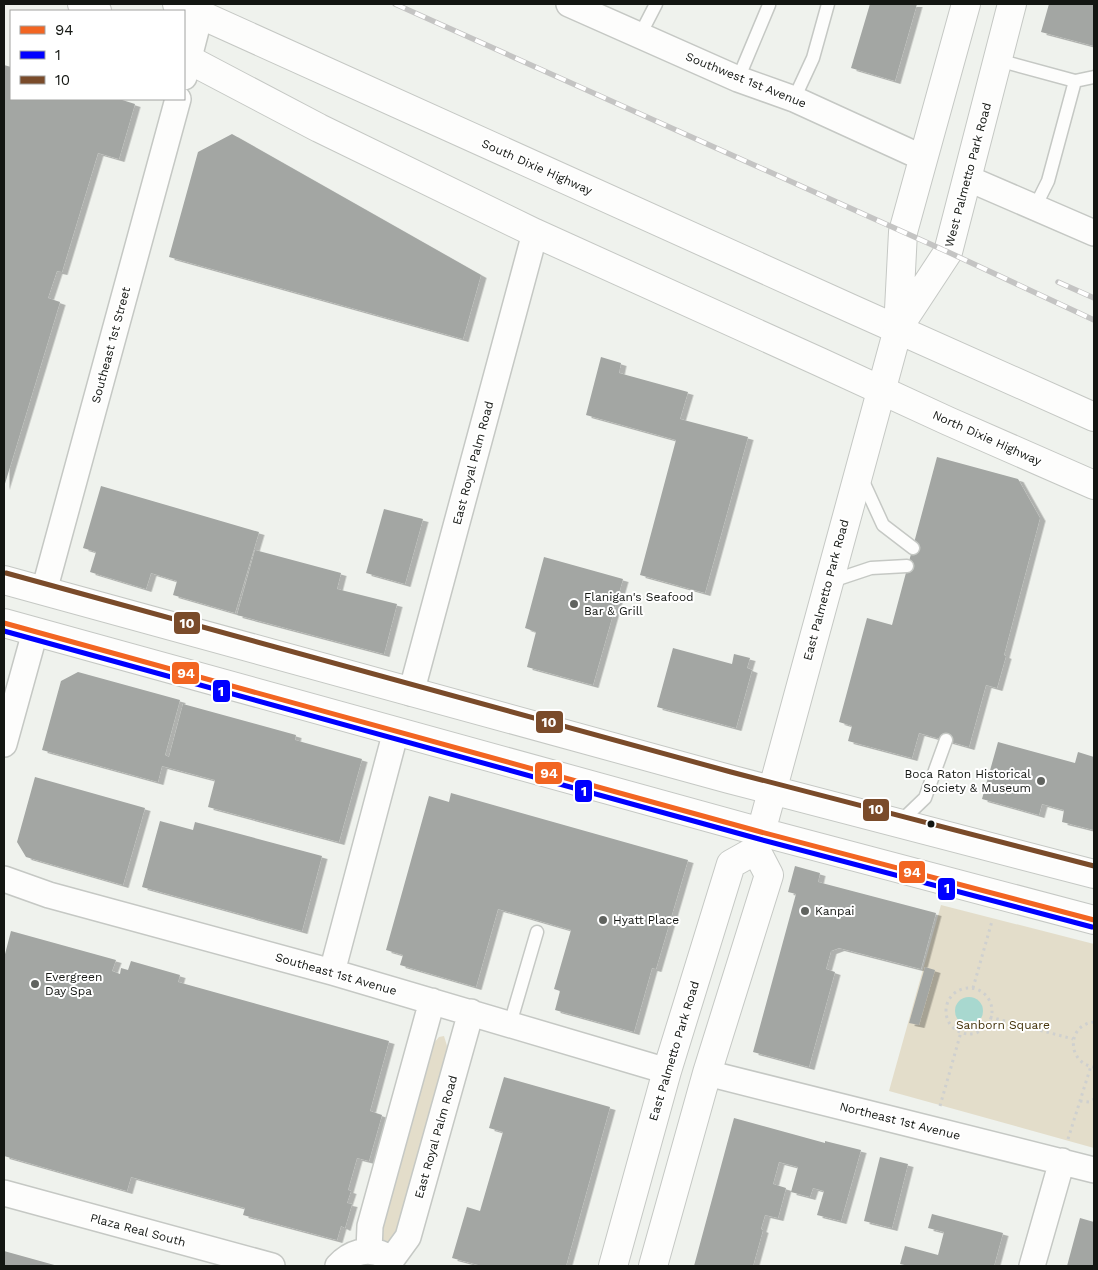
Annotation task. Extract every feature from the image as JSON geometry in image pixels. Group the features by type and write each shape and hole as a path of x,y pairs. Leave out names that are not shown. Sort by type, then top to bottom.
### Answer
{"main road":[{"path":"82,4 95,10"},
{"path":"966,4 903,232 898,329 1094,417"},
{"name":"West Palmetto Park Road","path":"898,329 948,252 1012,4"},
{"name":"South Dixie Highway","path":"189,9 898,329"},
{"path":"185,64 535,233 881,390"},
{"name":"East Palmetto Park Road","path":"613,1266 667,1071 731,864 758,841 898,329"},
{"name":"North Dixie Highway","path":"881,390 1094,485"},
{"path":"4,580 771,791 1094,874"},
{"path":"4,602 44,592"},
{"path":"34,632 64,616 118,612"},
{"path":"4,623 396,732 758,841 1094,920"},
{"path":"652,1266 707,1073 769,876 758,841"}],"street":[{"name":"Southwest 1st Avenue","path":"580,6 738,79 794,100 924,158"},
{"path":"185,64 189,9"},
{"name":"Southeast 1st Street","path":"44,592 178,100"},
{"path":"967,178 1094,233"},
{"name":"East Royal Palm Road","path":"411,693 535,233"},
{"path":"4,744 34,632"},
{"path":"332,972 396,732"},
{"name":"Southeast 1st Avenue","path":"4,879 49,895 332,972 667,1071"},
{"path":"369,1251 370,1226 432,1001"},
{"name":"East Royal Palm Road","path":"396,1262 408,1238 471,1012"},
{"name":"Northeast 1st Avenue","path":"707,1073 1094,1170"},
{"path":"1032,1266 1062,1161"},
{"name":"Plaza Real South","path":"4,1194 272,1266"},
{"path":"338,1266 344,1259 356,1253 369,1251 381,1253 396,1262"}],"lane":[{"path":"640,35 656,4"},
{"path":"738,79 768,4"},
{"path":"794,100 813,58 828,4"},
{"path":"998,60 1075,81 1094,76"},
{"path":"1035,207 1048,181 1075,81"},
{"path":"858,472 883,525 913,548"},
{"path":"829,582 871,568 907,566"},
{"path":"898,824 925,798 946,740"},
{"path":"510,1024 537,932"}],"path":[{"path":"973,988 994,915"},
{"path":"973,988 981,991 986,996 990,1004 990,1017 981,1030 975,1033 961,1032 950,1023 946,1010 952,996 958,991 973,988"},
{"path":"990,1017 1073,1040"},
{"path":"1062,1161 1092,1067 1081,1062 1076,1056 1073,1050 1073,1040 1078,1029 1084,1024 1094,1022"},
{"path":"934,1130 961,1032"},
{"path":"1080,1101 1090,1102 1094,1099"}],"green space":[{"name":"Sanborn Square","path":"941,905 1094,944 1094,1148 889,1091"},
{"path":"444,1036 447,1046 445,1062 396,1234 392,1243 384,1243 380,1235 433,1044 439,1037"}],"water":[{"path":"969,997 979,1001 983,1011 979,1021 969,1025 959,1021 955,1011 959,1001"}],"building":[{"path":"870,4 917,4 895,81 851,68"},
{"path":"1049,4 1094,4 1094,46 1041,32"},
{"path":"4,65 10,67 10,100 122,100 135,104 119,159 98,153 62,272 57,271 48,298 60,302 4,487"},
{"path":"232,134 481,275 463,339 169,257 198,152"},
{"path":"601,357 621,363 619,373 688,392 680,419 748,437 705,593 640,575 676,440 586,415"},
{"path":"937,457 1018,479 1040,518 997,688 986,685 969,747 919,733 912,758 848,741 852,726 839,722 867,618 892,625"},
{"path":"101,486 259,532 235,613 173,595 177,581 151,573 146,589 90,572 96,552 83,548"},
{"path":"384,509 423,519 405,584 366,573"},
{"path":"255,550 341,573 337,589 397,604 384,654 237,615"},
{"name":"Flanigan's Seafood Bar & Grill","path":"544,557 623,579 593,685 527,667 536,632 525,628"},
{"path":"673,648 732,664 734,654 750,658 747,668 752,670 736,728 657,707"},
{"path":"78,672 180,700 165,755 169,757 183,704 296,735 295,740 362,759 339,842 208,807 215,780 162,766 158,782 42,750 61,681"},
{"name":"Boca Raton Historical Society & Museum","path":"998,742 1075,763 1078,752 1094,757 1094,830 1062,822 1064,810 1042,804 1039,815 982,799"},
{"path":"35,777 145,808 123,885 26,857 17,842"},
{"name":"Hyatt Place","path":"451,793 688,860 656,969 652,968 634,1032 555,1010 560,991 554,989 571,930 498,909 476,987 400,965 403,955 386,950 429,796 449,802"},
{"path":"160,821 193,830 195,822 322,856 302,931 142,887"},
{"path":"795,866 820,873 818,882 936,913 921,969 839,948 831,951 826,969 835,972 809,1067 753,1052 796,894 788,892"},
{"path":"11,931 116,960 112,971 120,974 121,968 128,970 131,961 180,975 178,982 389,1041 370,1111 382,1115 369,1161 357,1158 348,1190 351,1191 347,1203 352,1204 345,1228 341,1226 337,1240 243,1215 245,1208 131,1177 127,1191 4,1156 4,958"},
{"path":"925,967 935,970 919,1025 909,1023"},
{"path":"504,1077 610,1107 566,1266 482,1266 452,1258 467,1207 480,1211 503,1132 489,1128"},
{"path":"734,1118 825,1143 825,1141 861,1150 841,1221 817,1215 824,1191 813,1188 810,1197 791,1192 798,1167 779,1162 773,1184 786,1188 778,1218 765,1215 753,1266 694,1266"},
{"path":"880,1157 908,1164 892,1228 864,1221"},
{"path":"932,1214 1003,1233 994,1266 909,1266 900,1264 905,1246 938,1255 944,1232 928,1228"},
{"path":"1080,1218 1094,1222 1094,1266 1067,1266"},
{"path":"4,1251 58,1266 4,1266"}],"railway":[{"path":"395,4 948,252 1094,320"},
{"path":"1058,282 1094,298"}],"transit line":[{"name":"10","path":"6,573 731,772 1094,866"},
{"name":"94","path":"4,623 761,832 1094,920"},
{"name":"1","path":"4,631 759,839 1092,927"}],"place":[{"name":"Flanigan's Seafood Bar & Grill","path":"574,604"},
{"name":"Boca Raton Historical Society & Museum","path":"1041,781"},
{"name":"Kanpai","path":"805,911"},
{"name":"Hyatt Place","path":"603,920"},
{"name":"Evergreen Day Spa","path":"35,984"}]}
